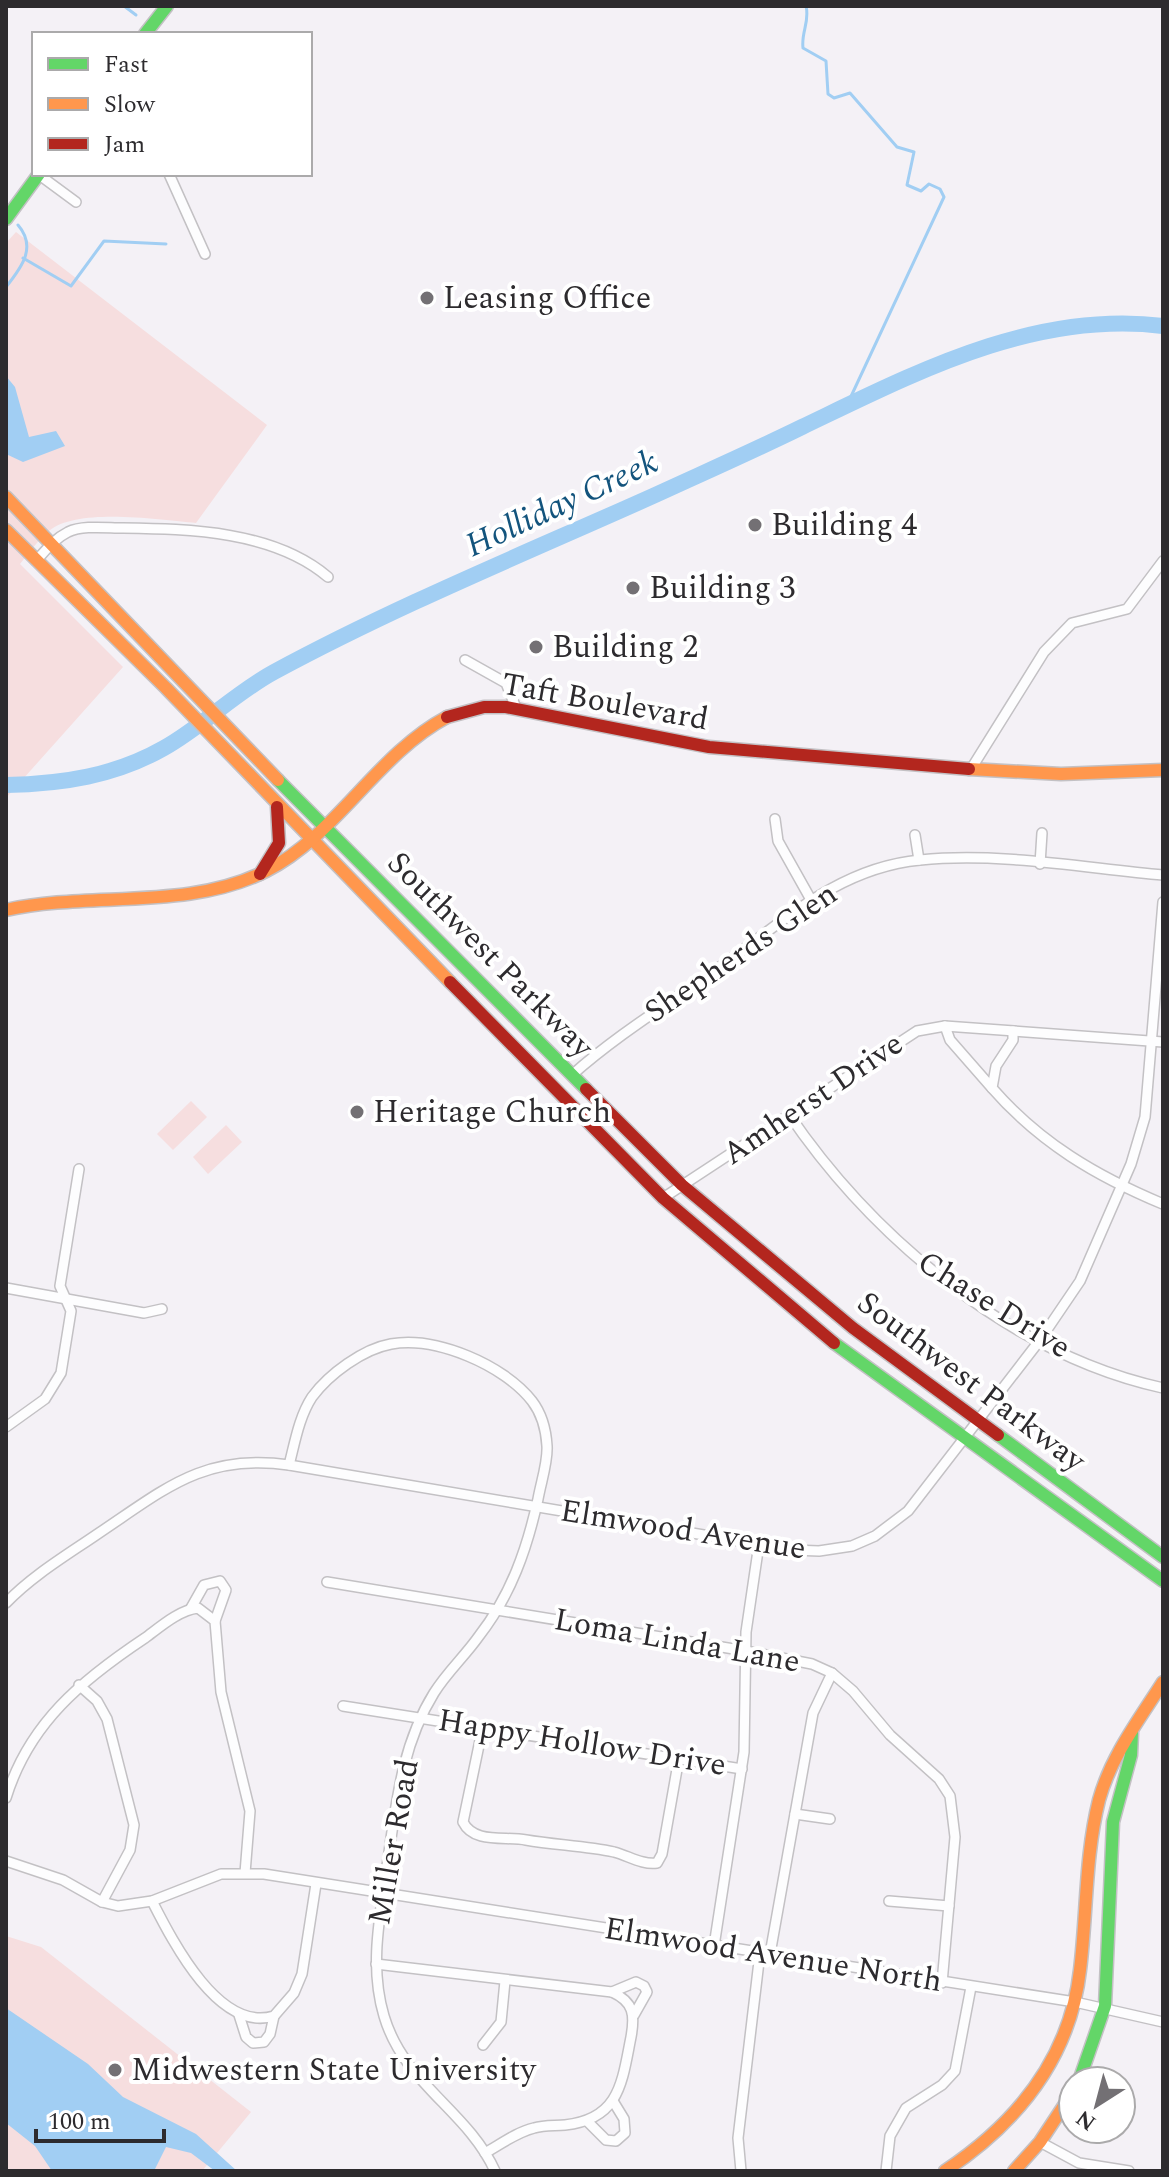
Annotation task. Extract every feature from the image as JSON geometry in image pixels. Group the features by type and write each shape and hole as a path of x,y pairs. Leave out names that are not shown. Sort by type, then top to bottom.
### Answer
{"main road":[{"path":"147,32 167,6"},
{"path":"6,219 38,176"},
{"name":"Southwest Parkway","path":"6,497 264,766 682,1185 853,1328 1163,1557"},
{"name":"Southwest Parkway","path":"6,530 166,688 309,840 663,1198 839,1347 1163,1581"},
{"name":"Taft Boulevard","path":"6,910 83,896 181,896 218,890 260,874 309,840 416,735 440,719 480,707 516,708 706,747 1058,774 1163,770"},
{"path":"260,874 280,846 283,828 276,803"},
{"path":"423,955 436,938"},
{"path":"747,1272 761,1254"},
{"path":"945,2171 994,2138 1034,2093 1057,2054 1075,2002 1094,1822 1107,1772 1122,1740 1132,1733 1163,1682"},
{"path":"1085,2065 1105,2007 1111,1929 1111,1835 1118,1791 1133,1743 1132,1733"},
{"path":"1014,2171 1040,2142 1057,2116"}],"street":[{"path":"42,176 76,202"},
{"path":"170,176 205,254"},
{"path":"36,561 51,543 70,531 86,528 213,533 263,545 315,567 328,577"},
{"path":"971,769 1044,652 1072,623 1127,609 1163,561"},
{"path":"465,660 506,683 516,708"},
{"path":"775,819 778,841 810,898"},
{"path":"1040,864 1042,833"},
{"path":"915,835 919,860"},
{"name":"Shepherds Glen","path":"572,1075 630,1028 732,958 810,898 857,876 919,860 979,859 1163,875"},
{"name":"Elmwood Avenue","path":"6,1603 47,1568 177,1480 229,1464 267,1462 289,1465 536,1508 819,1551 852,1546 875,1536 923,1495 1040,1340 1084,1273 1121,1187 1145,1117 1150,1089 1149,1040 1163,902"},
{"path":"945,1026 950,1040 1028,1127 1081,1166 1163,1204"},
{"name":"Amherst Drive","path":"663,1198 917,1031 945,1026 1163,1042"},
{"path":"992,1088 996,1066 1013,1040 1013,1031"},
{"name":"Chase Drive","path":"788,1113 814,1152 864,1211 936,1275 1040,1340 1105,1369 1163,1388"},
{"path":"6,1427 45,1399 61,1373 71,1311 60,1286 79,1169"},
{"path":"6,1288 144,1313 162,1309"},
{"name":"Miller Road","path":"289,1465 302,1415 313,1396 332,1376 378,1348 416,1342 445,1348 480,1363 514,1383 541,1414 547,1451 523,1561 496,1610 435,1691 422,1716 399,1780 382,1895 376,1964 383,2013 401,2055 427,2090 463,2125 495,2171"},
{"path":"714,1946 742,1769 746,1651 759,1544"},
{"path":"6,1798 18,1760 79,1685 95,1671 191,1608 204,1585 220,1581 226,1590 215,1621 221,1692 250,1811 245,1873"},
{"name":"Loma Linda Lane","path":"327,1582 746,1651 812,1664 832,1673 853,1691 890,1735 939,1779 950,1796 955,1837 942,1983"},
{"path":"191,1608 204,1610 215,1621"},
{"path":"741,2171 738,2138 765,1953 813,1713 832,1673"},
{"path":"6,1861 63,1880 102,1902 130,1850 134,1825 107,1719 97,1701 79,1685"},
{"name":"Happy Hollow Drive","path":"343,1706 422,1716 742,1769"},
{"path":"483,1726 463,1822 472,1834 486,1838 508,1837 612,1851 641,1862 657,1863 662,1854 679,1758"},
{"path":"795,1814 830,1819"},
{"name":"Elmwood Avenue North","path":"102,1902 118,1906 152,1901 199,1880 245,1873 1075,2002 1163,2022"},
{"path":"239,2015 246,2037 253,2043 264,2042 270,2034 274,2016 294,1993 302,1974 316,1884"},
{"path":"152,1901 185,1963 239,2015 255,2020 274,2016"},
{"path":"889,1901 949,1906"},
{"path":"376,1964 612,1992 636,1982 644,1986 647,1992 634,2015 623,2075 613,2101 587,2121 533,2128 485,2153"},
{"path":"483,2045 501,2022 505,1981"},
{"path":"886,2171 890,2135 906,2108 942,2085 955,2071 971,1987"},
{"path":"612,1992 628,2003 634,2015"},
{"path":"587,2121 606,2140 616,2141 625,2133 624,2119 613,2101"},
{"path":"1040,2142 1079,2163 1129,2171"}],"shaded area":[{"path":"16,232 267,425 196,523 120,517 79,519 49,531 20,564 123,667 6,798 6,243"},
{"path":"191,1101 207,1117 173,1150 157,1134"},
{"path":"226,1125 242,1142 208,1174 193,1157"},
{"name":"Midwestern State University","path":"6,1936 41,1947 251,2112 202,2171 6,2171"}],"water":[{"path":"6,376 15,387 29,437 56,431 65,446 23,462 6,454"},
{"path":"6,2008 88,2064 123,2097 196,2134 237,2171 215,2171 191,2153 166,2147 154,2171 52,2171 35,2146 6,2123"}],"waterway":[{"path":"124,6 136,15"},
{"path":"806,6 803,48 826,61 828,94 834,98 850,93 897,147 914,152 907,185 921,191 929,184 940,189 944,197 847,405"},
{"path":"6,287 22,264 27,249 24,233 18,225"},
{"path":"23,258 71,286 104,241 166,244"},
{"name":"Holliday Creek","path":"6,785 88,777 145,758 178,739 260,680 320,648 414,602 932,367 976,350 1068,327 1115,324 1163,326"}],"traffic: fast":[{"path":"147,32 167,6"},
{"path":"6,219 38,176"},
{"path":"278,780 586,1089"},
{"path":"834,1343 1163,1581"},
{"path":"998,1435 1163,1557"},
{"path":"1085,2065 1105,2006 1113,1822 1131,1755 1132,1733"}],"traffic: slow":[{"path":"6,497 278,780"},
{"path":"6,530 166,688 450,982"},
{"path":"6,910 71,902 171,896 236,883 266,871 314,837 399,752 447,717"},
{"path":"969,769 1061,774 1163,770"},
{"path":"945,2171 995,2132 1017,2110 1036,2086 1065,2032 1080,1970 1089,1863 1099,1800 1118,1753 1163,1682"},
{"path":"1014,2171 1040,2142 1057,2116"}],"traffic: jam":[{"path":"447,717 484,707 506,707 709,747 969,769"},
{"path":"260,874 279,843 277,807"},
{"path":"450,982 663,1198 834,1343"},
{"path":"586,1089 682,1185 853,1328 998,1435"}],"place":[{"name":"Leasing Office","path":"427,298"},
{"name":"Building 4","path":"755,525"},
{"name":"Building 3","path":"633,588"},
{"name":"Building 2","path":"536,647"},
{"name":"Heritage Church","path":"357,1112"},
{"name":"Midwestern State University","path":"115,2070"}]}
